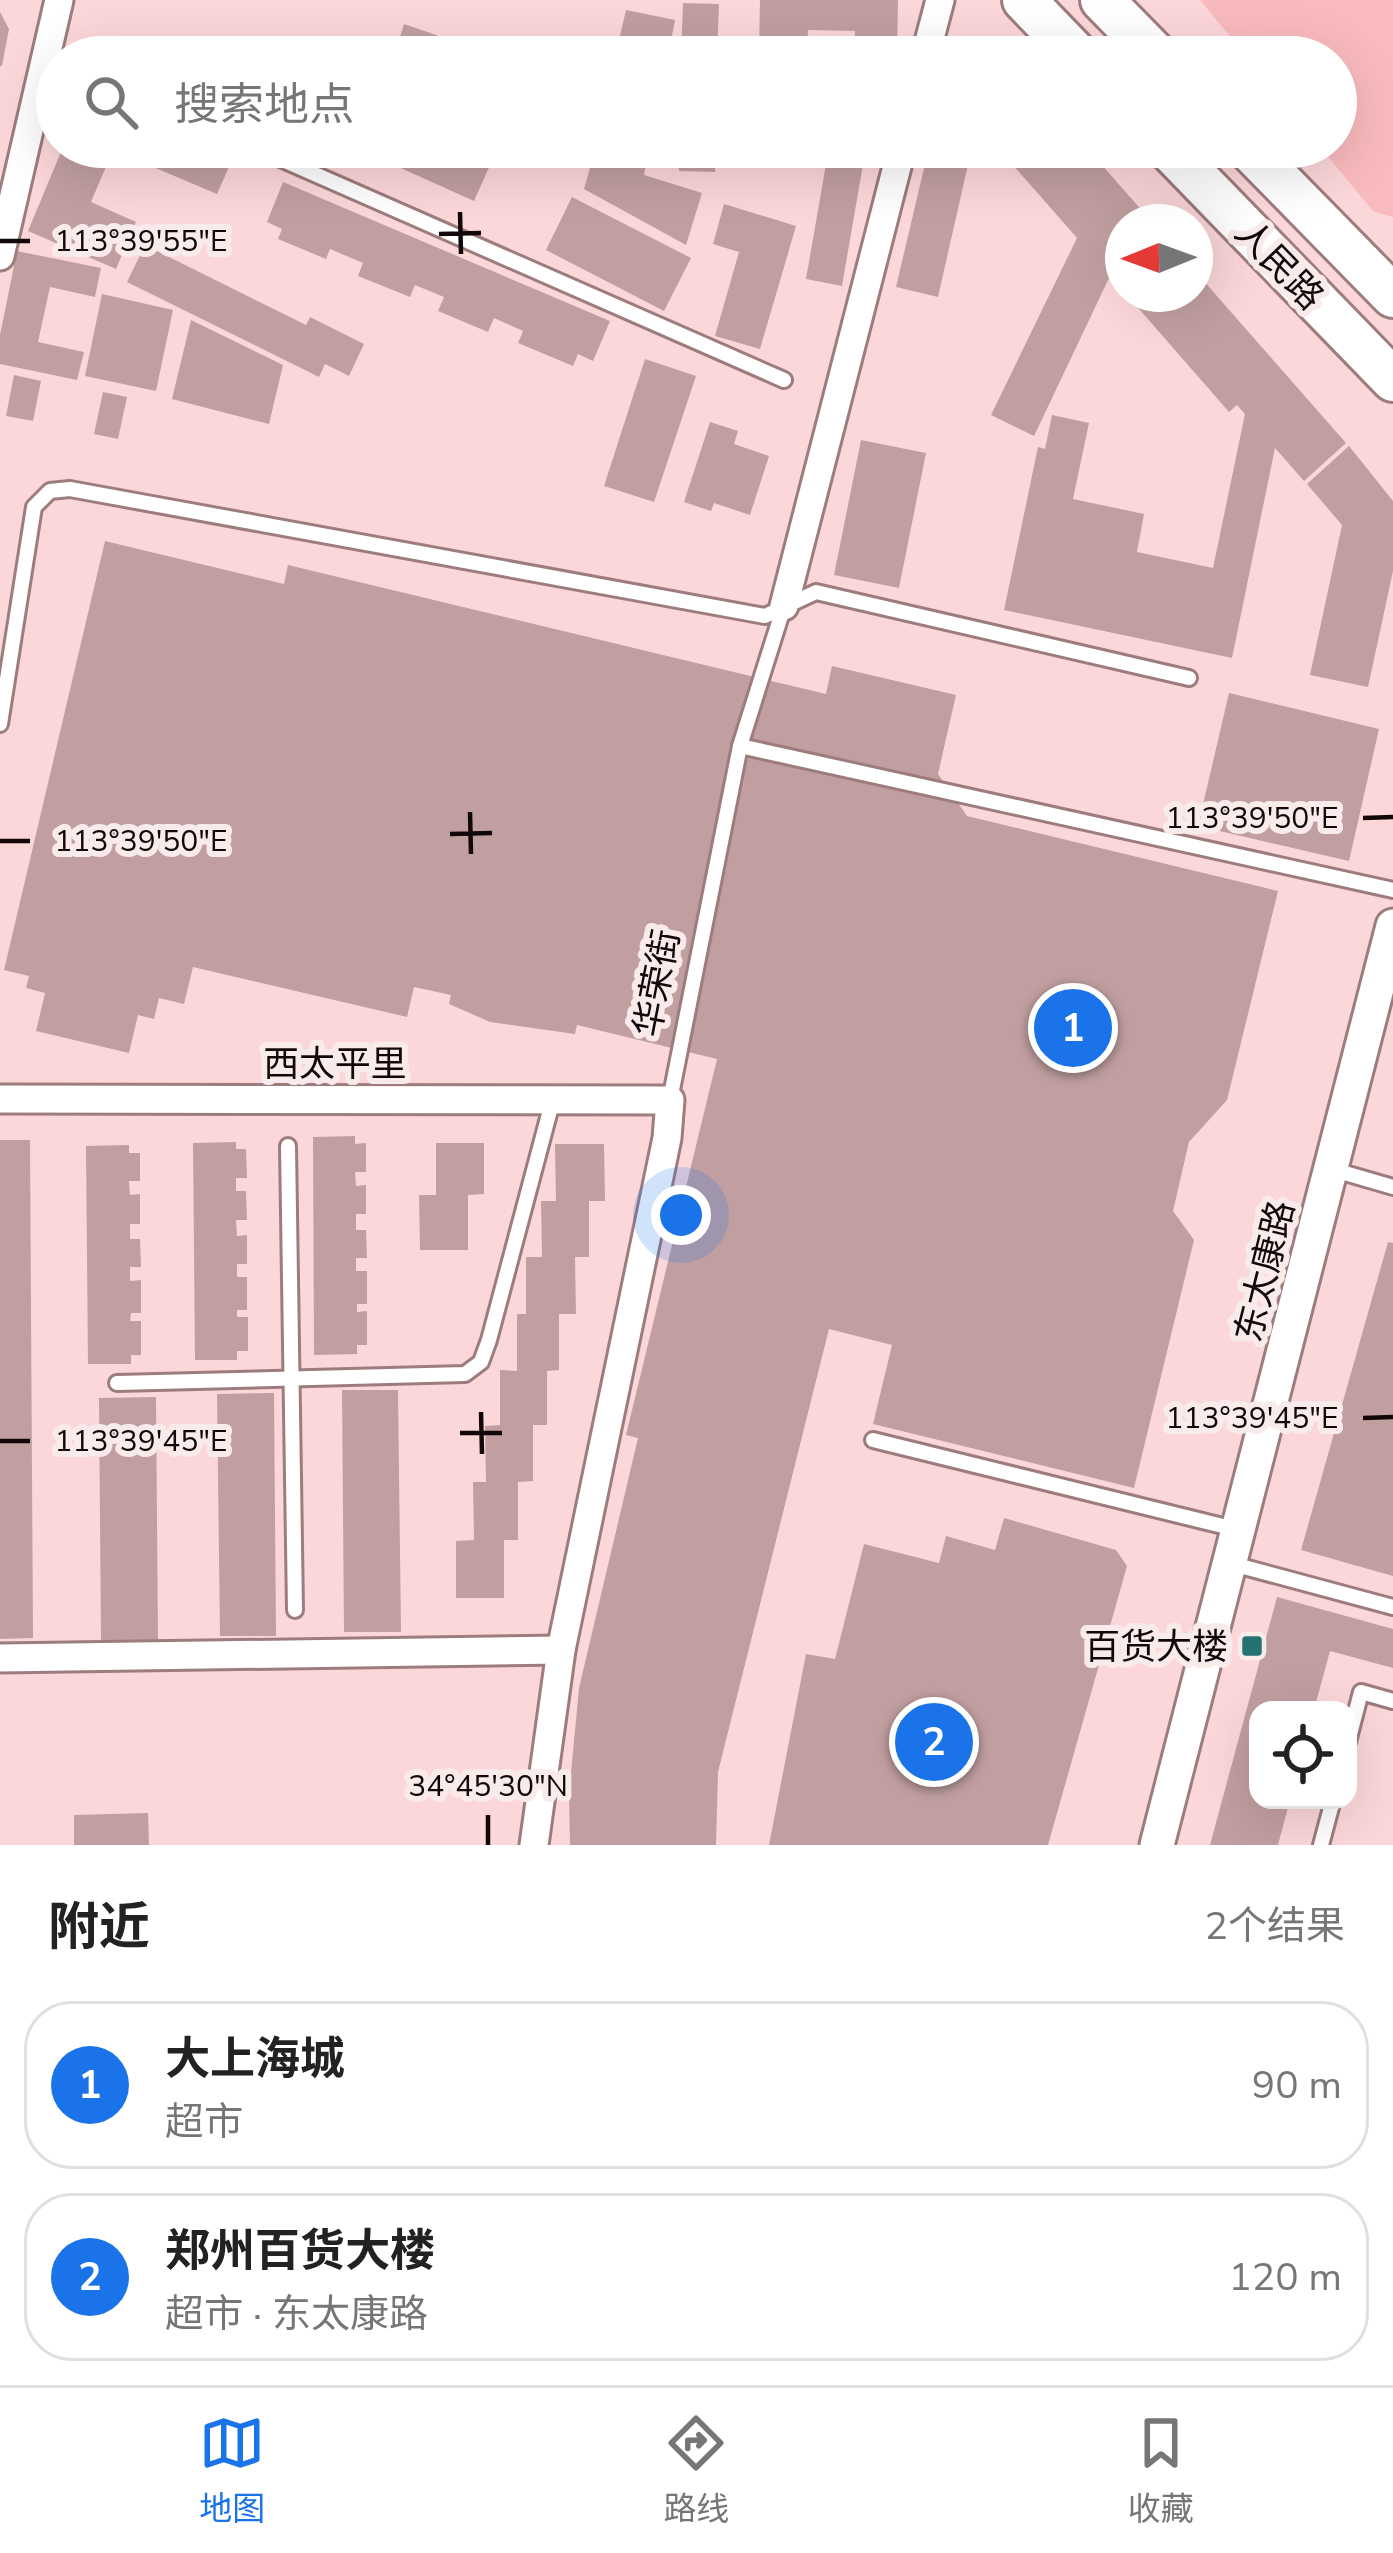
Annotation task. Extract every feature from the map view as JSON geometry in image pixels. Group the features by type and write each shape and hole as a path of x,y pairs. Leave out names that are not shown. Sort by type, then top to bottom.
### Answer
{"main road":[{"path":"1024,0 1059,36"},
{"path":"1102,0 1137,36"},
{"name":"人民路","path":"1187,168 1393,380"},
{"name":"人民路","path":"1268,168 1393,296"}],"street":[{"path":"54,36 58,0"},
{"path":"931,36 940,0"},
{"path":"0,256 36,120"},
{"name":"华荣街","path":"784,606 897,168"},
{"name":"东太康路","path":"1157,1845 1393,926"},
{"name":"西太平里","path":"0,1099 670,1100"},
{"name":"华荣街","path":"534,1845 561,1650 667,1138 670,1100"},
{"path":"0,1658 561,1650"}],"lane":[{"path":"301,168 784,380"},
{"path":"0,724 34,507 50,491 70,489 764,616 816,592 1189,679"},
{"name":"华荣街","path":"670,1100 740,746 784,606"},
{"path":"740,746 1393,890"},
{"path":"117,1383 465,1374 481,1362 553,1099"},
{"path":"289,1146 295,1610"},
{"path":"1330,1169 1393,1187"},
{"path":"873,1440 1238,1529"},
{"path":"1229,1563 1393,1607"},
{"path":"1357,1707 1361,1692 1393,1700"},
{"path":"1321,1845 1331,1809"}],"shaded area":[{"path":"1200,0 1393,0 1393,217 1373,211 1337,168 1357,168 1357,36 1230,36"}],"building":[{"path":"760,0 898,0 897,36 808,30 808,36 759,36"},
{"path":"683,3 719,4 718,36 682,36"},
{"path":"626,10 675,20 672,36 620,36"},
{"path":"0,12 9,29 2,66 0,66"},
{"path":"404,24 439,36 400,36"},
{"path":"54,168 105,168 91,202 136,222 116,269 28,231"},
{"path":"156,168 228,168 217,194"},
{"path":"401,168 489,168 474,201"},
{"path":"590,168 646,168 644,175 702,193 686,245 584,189"},
{"path":"679,168 715,168 715,172"},
{"path":"825,168 862,168 842,286 806,279"},
{"path":"924,168 967,168 938,297 896,287"},
{"path":"1015,168 1104,168 1136,204 1105,204 1105,287 1034,436 991,415 1077,238"},
{"path":"283,182 610,321 593,361 578,354 573,366 518,343 523,331 494,318 488,332 438,311 444,297 415,285 410,297 358,276 363,263 330,249 326,259 278,239 282,229 267,222"},
{"path":"572,197 691,258 664,311 546,250"},
{"path":"724,204 796,226 760,349 715,336 739,252 713,244"},
{"path":"145,245 306,325 310,317 364,344 349,376 325,364 319,377 127,282"},
{"path":"17,251 101,268 95,297 50,287 38,342 84,352 77,380 0,364 0,335"},
{"path":"1213,292 1346,443 1304,481 1275,448 1232,658 1004,610 1038,447 1045,449 1052,415 1089,423 1073,499 1144,514 1137,552 1213,568 1245,414 1237,405 1229,412 1142,312 1213,312"},
{"path":"102,294 173,310 156,391 85,376"},
{"path":"191,320 283,365 269,424 172,399"},
{"path":"645,359 696,376 654,502 604,486"},
{"path":"14,375 41,381 33,421 6,416"},
{"path":"103,392 127,397 118,439 94,434"},
{"path":"710,422 738,431 734,444 769,456 750,515 714,503 711,511 684,502"},
{"path":"861,440 926,453 899,588 834,575"},
{"path":"1349,446 1393,501 1393,571 1368,687 1310,675 1342,525 1307,484"},
{"path":"105,541 284,584 288,565 826,694 832,666 956,695 938,774 967,816 1278,891 1227,1100 1189,1142 1173,1211 1194,1240 1134,1488 873,1424 892,1345 829,1329 718,1772 716,1845 570,1845 569,1794 579,1688 638,1438 626,1435 717,1059 577,1025 575,1034 490,1022 449,1004 451,995 414,987 407,1017 193,967 184,1004 159,998 154,1019 138,1015 129,1053 36,1031 45,993 26,988 29,976 4,970"},
{"path":"1229,693 1379,729 1349,861 1198,826"},
{"path":"355,1136 355,1144 366,1143 366,1172 355,1172 356,1186 366,1185 366,1214 356,1214 356,1230 366,1230 367,1258 356,1258 356,1271 367,1271 367,1304 357,1304 357,1312 367,1311 367,1345 357,1345 357,1354 314,1355 313,1137"},
{"path":"0,1140 30,1140 33,1638 0,1639"},
{"path":"236,1142 236,1149 246,1149 247,1178 236,1178 236,1191 246,1191 247,1220 236,1220 237,1236 247,1235 247,1264 237,1264 237,1277 247,1277 247,1310 237,1310 237,1317 248,1317 248,1351 237,1351 237,1360 195,1360 193,1143"},
{"path":"436,1143 484,1143 484,1194 468,1195 468,1250 420,1250 419,1195 436,1195"},
{"path":"555,1144 604,1144 605,1201 589,1201 589,1257 575,1257 576,1314 559,1314 559,1370 547,1371 547,1425 533,1425 533,1481 518,1482 518,1540 504,1540 504,1598 456,1598 456,1541 474,1540 473,1482 486,1482 485,1426 500,1425 500,1370 517,1371 517,1314 526,1314 526,1257 542,1257 541,1201 556,1201"},
{"path":"129,1145 129,1153 140,1153 140,1181 129,1181 130,1195 140,1194 140,1224 130,1224 130,1239 140,1239 141,1267 130,1267 130,1281 141,1280 141,1313 131,1313 130,1321 141,1321 141,1355 131,1355 131,1364 88,1364 86,1146"},
{"path":"1388,1242 1393,1243 1393,1576 1301,1550"},
{"path":"342,1390 398,1390 401,1632 344,1632"},
{"path":"274,1393 276,1636 220,1636 217,1394"},
{"path":"156,1397 158,1640 101,1640 99,1398"},
{"path":"1004,1518 1116,1550 1127,1566 1048,1845 769,1845 806,1654 835,1659 864,1544 939,1563 946,1536 995,1550"},
{"path":"1277,1597 1393,1629 1393,1668 1330,1651 1316,1701 1249,1701 1249,1809 1288,1809 1278,1845 1210,1845"},
{"path":"148,1813 149,1845 74,1845 74,1815"}],"place":[{"name":"大上海城","path":"1073,1028"},
{"name":"百货大楼","path":"1252,1646"},
{"name":"郑州百货大楼","path":"934,1742"}]}
